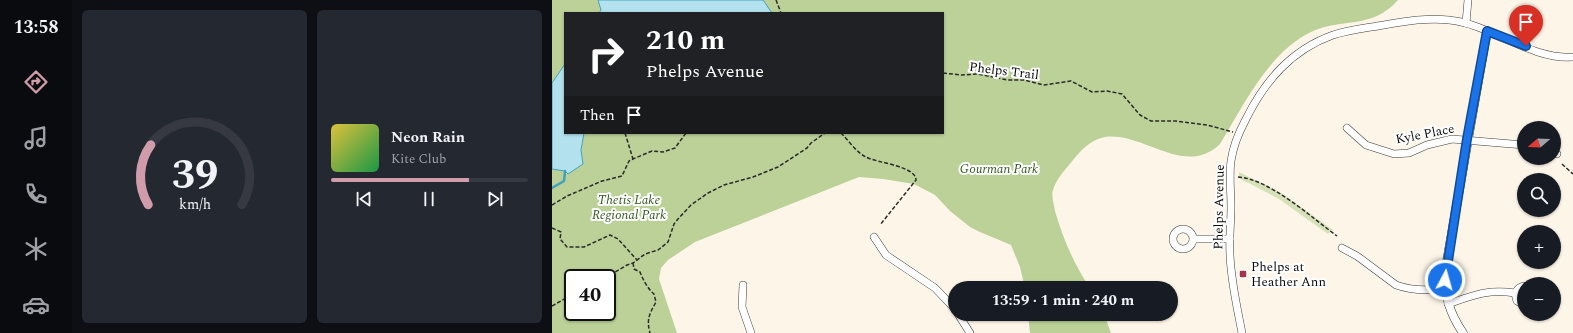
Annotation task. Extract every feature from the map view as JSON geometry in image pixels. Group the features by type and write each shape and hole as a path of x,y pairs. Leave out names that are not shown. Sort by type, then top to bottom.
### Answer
{"street":[{"path":"1466,23 1468,0"},
{"name":"Phelps Avenue","path":"1242,333 1233,282 1230,239 1231,161 1238,134 1253,104 1273,75 1286,62 1316,42 1342,32 1416,19 1451,20 1466,23 1539,52 1554,56 1573,57"},
{"path":"1463,333 1453,318 1448,304 1445,288 1445,272 1487,31"},
{"name":"Kyle Place","path":"1347,128 1366,145 1401,154 1409,153 1440,141 1452,139 1467,139 1517,144"},
{"path":"874,237 886,255 934,288 948,302"},
{"path":"1194,239 1230,239"},
{"path":"1342,248 1357,256 1396,285 1422,291 1445,288"},
{"path":"743,285 742,307 751,333"},
{"path":"1517,289 1515,293 1517,302"},
{"path":"1448,304 1488,292 1500,291 1515,293"},
{"path":"962,321 970,333"}],"path":[{"path":"776,0 781,12"},
{"name":"Phelps Trail","path":"944,73 961,75 978,74 1007,80 1024,80 1044,85 1072,81 1092,92 1107,91 1122,94 1140,115 1151,122 1176,122 1207,125 1238,134"},
{"path":"625,134 633,158"},
{"path":"552,205 567,196 602,181 622,176 627,165 633,158 652,151 663,152 675,148 685,134"},
{"path":"616,272 633,263 645,254 658,250 668,242 674,224 678,219 691,205 708,193 724,185 753,178 778,166 807,148 811,143 824,134"},
{"path":"842,134 866,157 905,169 914,174 916,177 916,180 880,225"},
{"path":"1562,164 1573,174"},
{"path":"1230,176 1247,178 1278,192 1337,236"},
{"path":"552,228 561,232 560,239 567,247 584,247 607,235 615,236 637,260"},
{"path":"633,263 634,269 640,272 642,279 646,282 654,294 656,302 651,308 649,315 648,327 650,333"},
{"path":"552,306 564,299"}],"green space":[{"path":"552,0 598,0 601,10 600,12 564,12 564,65 552,83"},
{"name":"Thetis Lake Regional Park","path":"763,0 1398,0 1378,16 1357,22 1323,28 1311,32 1296,41 1282,53 1258,81 1220,144 1207,153 1193,157 1179,155 1120,137 1100,138 1083,149 1059,178 1054,186 1052,195 1055,211 1065,241 1086,281 1023,281 1020,267 1011,245 970,227 950,211 935,195 914,184 859,177 695,242 668,260 661,268 659,279 677,333 552,333 552,169 565,171 583,164 581,150 584,134 944,134 944,12 771,12"},
{"path":"1239,172 1281,193 1333,230 1328,234 1279,199 1239,178"},
{"path":"1029,321 1107,321 1111,333 1030,333"}],"water":[{"path":"598,0 763,0 771,12 600,12 601,10"},
{"path":"564,65 564,134 584,134 581,150 583,164 568,174 565,171 552,169 552,83"}],"waterway":[{"path":"552,188 564,181 565,171"}],"place":[{"name":"Phelps at Heather Ann","path":"1243,274"}],"route":[{"path":"1445,280 1445,272 1467,139 1487,31 1526,46"}],"park label":[{"name":"Gourman Park","path":"999,169"}]}
